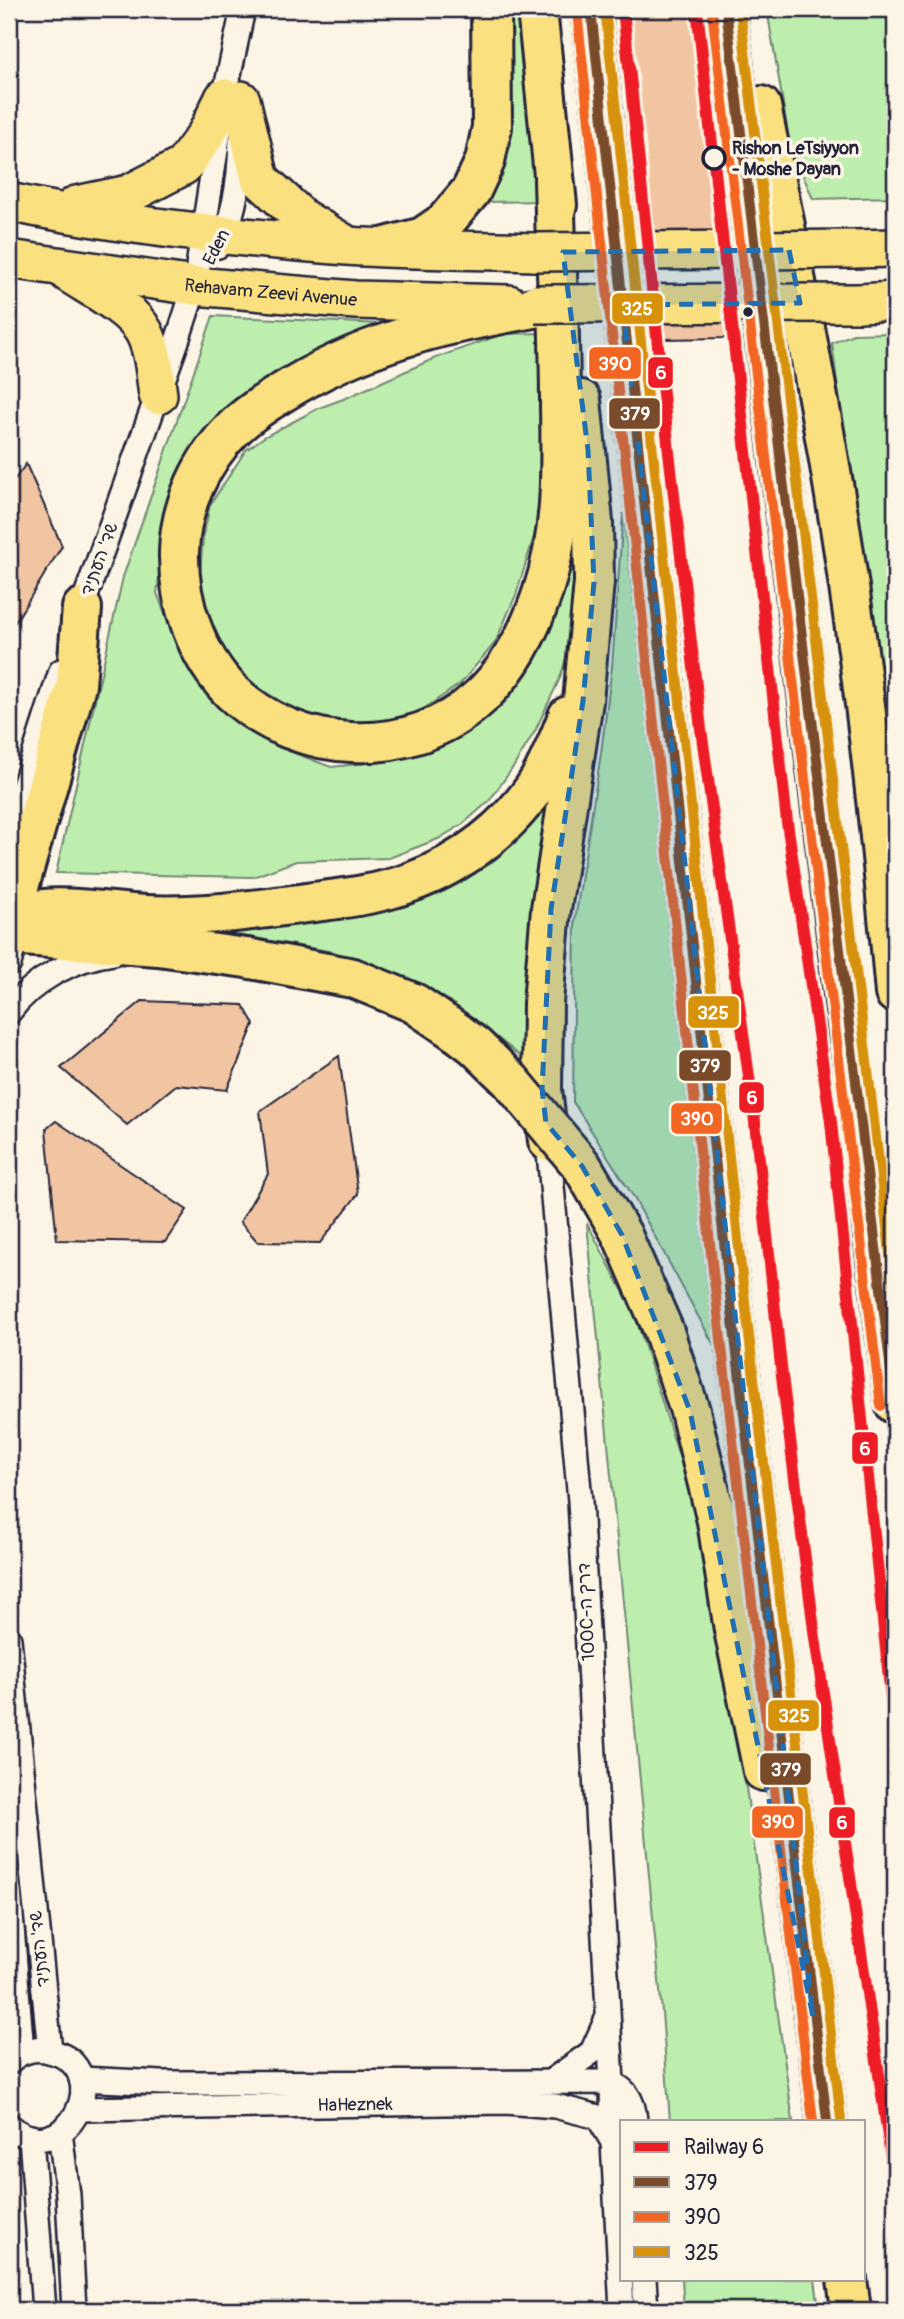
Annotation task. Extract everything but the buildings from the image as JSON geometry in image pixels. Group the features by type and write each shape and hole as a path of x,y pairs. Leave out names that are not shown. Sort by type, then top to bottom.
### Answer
{"highway":[{"path":"367,246 423,237 445,222 471,191 485,161 492,127 491,9"},
{"path":"537,9 554,180 587,450 593,523 594,582 587,664 551,909 543,1003 542,1089 548,1141"},
{"path":"591,9 727,1269 827,2120"},
{"path":"726,9 895,1404"},
{"path":"742,9 818,398 849,587 885,883 895,993"},
{"path":"542,305 427,329 345,358 317,372 254,412 233,429 215,451 192,489 184,512 179,537 180,582 186,609 203,653 233,692 252,707 273,721 318,738 370,743 398,739 424,731 451,718 476,701 496,681 514,656 542,594 560,513 560,383 554,180"},
{"path":"13,921 76,685 82,608"},
{"path":"13,921 344,898 407,884 446,866 511,816 540,779 561,734 587,664"},
{"path":"13,921 353,978 414,1003 475,1046 511,1081 582,1166 622,1235 663,1329 690,1411 717,1521 734,1630 813,2017"},
{"path":"847,2280 851,2310"}],"main road":[{"path":"232,99 260,179 302,218 367,246"},
{"path":"47,210 129,194 183,166 232,99"},
{"path":"9,202 47,210 214,233 367,246 534,252 895,248"},
{"path":"195,286 208,272 251,256 437,269 534,252"},
{"name":"Rehavam Zeevi Avenue","path":"9,259 195,286 355,300 542,305 895,301"},
{"path":"58,266 119,307 144,331 150,348 158,396"}],"street":[{"name":"Eden","path":"195,286 214,233 242,14"},
{"name":"שד' העתיד","path":"9,833 82,608 195,286"},
{"path":"9,796 33,757"},
{"path":"9,1012 20,996 45,978 96,955 158,946"},
{"name":"דרך ה-1000","path":"548,1141 580,1501 609,2015 620,2273"},
{"name":"שד' העתיד","path":"9,1639 50,2051"},
{"name":"שד' העתיד","path":"9,1890 15,2057"},
{"path":"550,2082 592,2052 609,2015"},
{"path":"9,2125 21,2134 31,2137 41,2138 61,2132 69,2126 80,2109 83,2089 81,2079 69,2061 50,2051 41,2049 15,2057"},
{"name":"HaHeznek","path":"81,2079 162,2082 612,2083"},
{"path":"612,2083 630,2098 635,2120"},
{"name":"HaHeznek","path":"80,2109 506,2102 555,2106 598,2117 613,2142"},
{"path":"61,2132 68,2194 74,2310"},
{"path":"31,2137 44,2310"},
{"name":"דרך ה-1000","path":"620,2280 622,2310"},
{"path":"644,2280 646,2310"}],"highlighted area":[{"path":"789,250 800,303 623,305 813,2017 690,1411 622,1235 582,1166 546,1123 542,1089 551,909 583,701 594,582 588,450 563,252"}],"green space":[{"path":"507,9 526,9 540,201 485,202 503,175 496,164"},
{"path":"767,9 895,9 895,197 813,199 790,145"},
{"path":"213,316 381,324 308,356 265,382 165,534 157,593 176,641 223,708 278,747 331,767 368,763 425,749 473,726 507,698 531,664 570,533 580,527 574,632 560,678 535,731 514,766 489,801 463,824 438,839 389,858 296,861 253,877 56,873 123,577"},
{"path":"541,333 543,478 535,533 516,595 495,643 460,684 419,712 375,722 328,720 294,711 261,692 235,668 216,642 204,608 200,574 203,538 210,505 246,450 264,437 319,408 433,359 503,334"},
{"path":"895,333 895,821 832,343 853,334"},
{"path":"623,513 709,1231 717,1351 633,1196 573,1102 575,920 612,667"},
{"path":"564,759 530,1064 474,1019 443,999 392,975 334,952 221,932 359,917 409,904 465,879 500,851"},
{"path":"587,1223 634,1312 716,1575 793,2120 670,2120"},
{"path":"682,2280 815,2280 819,2310 684,2310"}],"rail line":[{"name":"6","path":"623,9 701,729 754,1113 782,1376 815,1638 895,2184"},
{"name":"6","path":"697,9 787,822 831,1122 895,1736"}],"transit line":[{"name":"379","path":"591,9 727,1269 827,2120"},
{"name":"325","path":"605,9 741,1267 841,2119"},
{"name":"379","path":"726,9 895,1404"},
{"name":"325","path":"740,9 895,1294"},
{"name":"390","path":"577,11 713,1271 813,2120"},
{"name":"390","path":"712,11 881,1406"}],"place":[{"name":"Rishon LeTsiyyon - Moshe Dayan","path":"714,158"}]}
